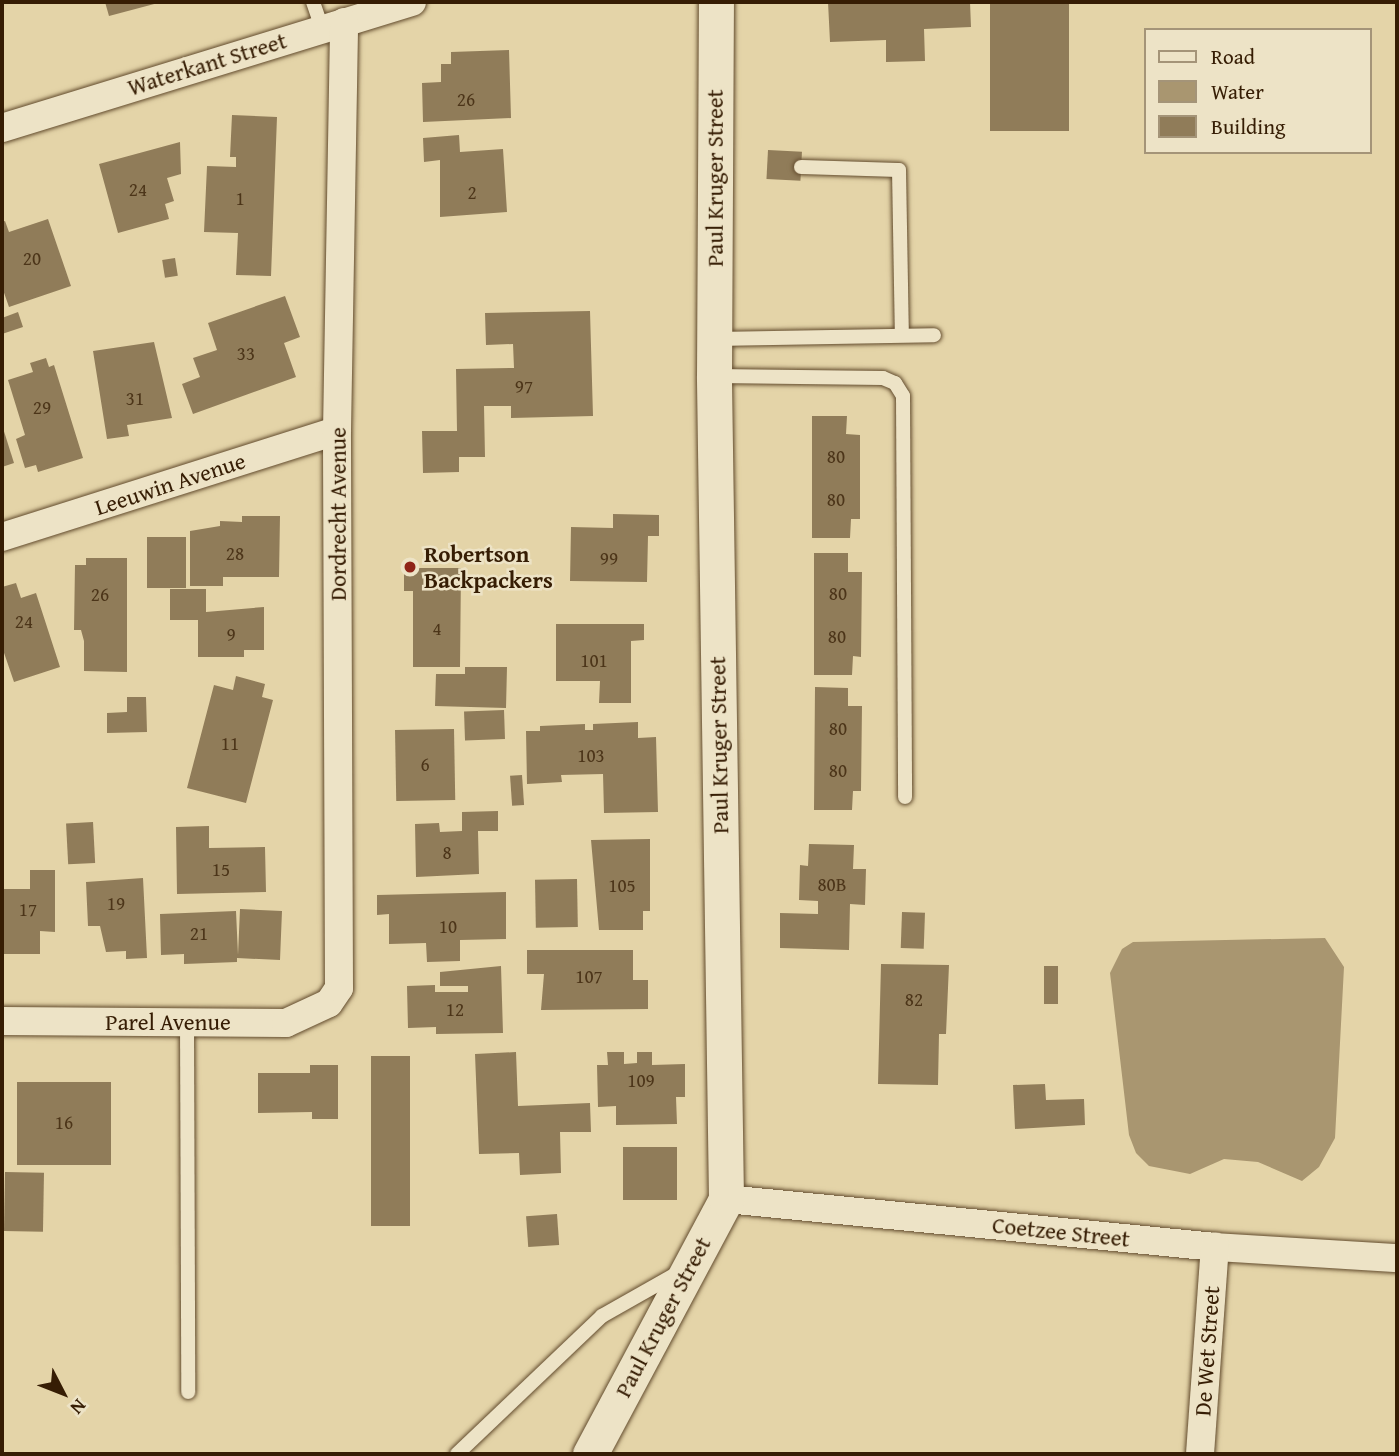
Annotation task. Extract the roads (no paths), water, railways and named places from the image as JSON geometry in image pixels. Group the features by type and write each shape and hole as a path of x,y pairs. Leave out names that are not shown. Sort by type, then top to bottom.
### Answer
{"street":[{"name":"Waterkant Street","path":"2,128 347,17 412,2"},
{"name":"Paul Kruger Street","path":"590,1454 726,1199 714,376 716,2"},
{"name":"Dordrecht Avenue","path":"329,1003 339,988 342,971 337,431 347,17"},
{"name":"Leeuwin Avenue","path":"2,537 337,431"},
{"name":"Parel Avenue","path":"2,1021 286,1023 329,1003"},
{"name":"Coetzee Street","path":"726,1199 1214,1247 1397,1258"},
{"name":"De Wet Street","path":"1200,1454 1214,1247"}],"lane":[{"path":"313,2 347,17"},
{"path":"801,167 899,170 902,335"},
{"path":"714,339 934,335"},
{"path":"714,376 883,378 895,383 903,396 905,797"},
{"path":"187,1021 188,1392"},
{"path":"457,1454 602,1316 689,1266"}],"water":[{"path":"1325,938 1344,967 1335,1138 1319,1167 1302,1181 1258,1162 1224,1159 1190,1174 1149,1166 1136,1153 1129,1135 1110,973 1122,949 1133,942"}],"place":[{"name":"Robertson Backpackers","path":"410,567"}]}
